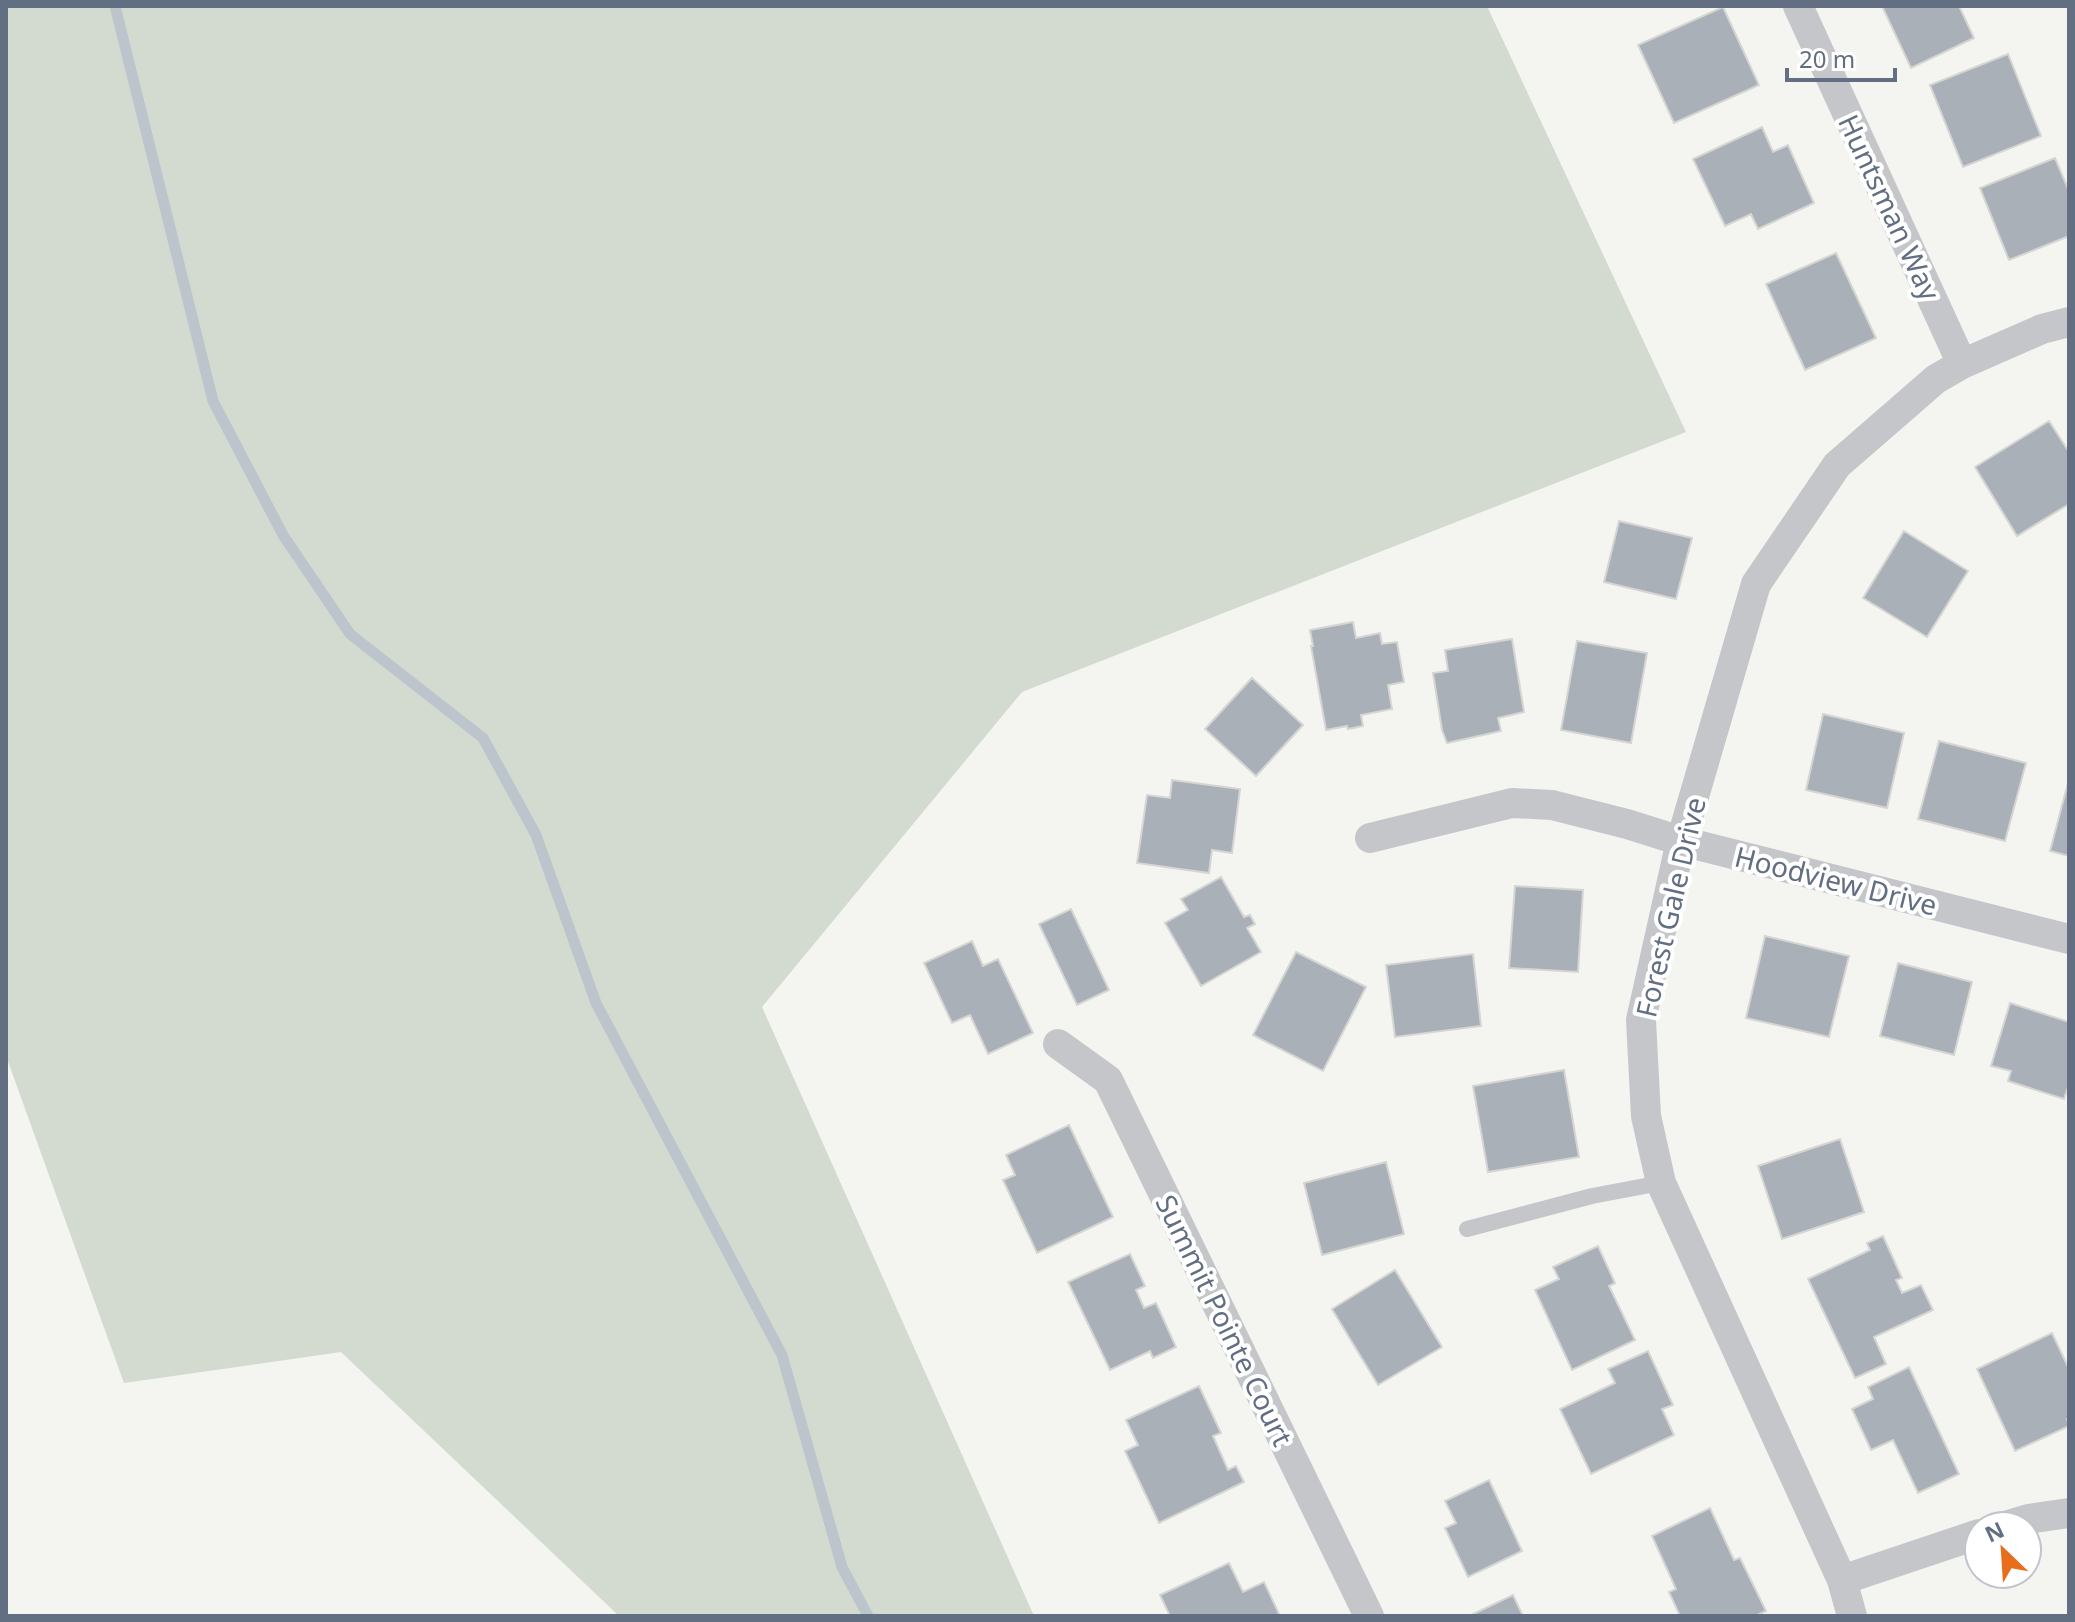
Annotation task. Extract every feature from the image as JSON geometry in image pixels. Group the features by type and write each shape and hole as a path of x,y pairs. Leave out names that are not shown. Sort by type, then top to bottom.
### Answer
{"street":[{"name":"Huntsman Way","path":"1798,6 1962,364"},
{"name":"Forest Gale Drive","path":"1852,1616 1842,1580 1661,1183 1646,1116 1641,1020 1681,841 1756,584 1837,465 1936,379 1962,364 2042,329 2069,322"},
{"name":"Hoodview Drive","path":"1370,838 1512,803 1552,805 1681,841 2069,939"},
{"name":"Summit Pointe Court","path":"1058,1044 1108,1080 1369,1616"},
{"path":"2043,1517 2069,1513"},
{"path":"1842,1580 1963,1539"}],"lane":[{"path":"1467,1229 1592,1196 1661,1183"}],"shaded area":[{"path":"6,6 1487,6 1686,432 1022,692 762,1007 1034,1616 619,1616 341,1352 124,1383 6,1056"}],"building":[{"path":"1882,6 1959,6 1974,38 1911,68"},
{"path":"1723,7 1759,85 1674,123 1638,45"},
{"path":"2008,54 2041,136 1963,167 1930,85"},
{"path":"1762,127 1773,152 1788,145 1814,203 1758,229 1751,214 1725,226 1693,159"},
{"path":"2055,158 2069,191 2069,236 2009,260 1980,188"},
{"path":"1836,253 1876,338 1805,370 1766,284"},
{"path":"2049,421 2069,452 2069,504 2017,536 1975,467"},
{"path":"1619,521 1692,538 1676,599 1604,582"},
{"path":"1904,531 1968,571 1927,637 1863,598"},
{"path":"1353,622 1356,638 1380,633 1382,644 1397,642 1404,682 1388,685 1392,709 1361,715 1363,726 1326,730 1310,630"},
{"path":"1512,639 1524,712 1498,718 1501,731 1447,743 1433,673 1448,671 1445,650"},
{"path":"1577,641 1647,653 1631,743 1561,730"},
{"path":"1252,678 1303,725 1256,776 1205,729"},
{"path":"1823,714 1904,733 1887,808 1806,790"},
{"path":"1939,741 2026,763 2005,841 1918,819"},
{"path":"2069,779 2069,856 2050,851"},
{"path":"1172,780 1240,789 1232,853 1212,850 1209,873 1137,863 1147,795 1170,798"},
{"path":"1221,877 1244,917 1250,915 1255,924 1247,928 1261,952 1201,986 1165,923 1188,910 1181,899"},
{"path":"1515,886 1583,890 1578,972 1509,968"},
{"path":"1071,909 1109,990 1077,1005 1039,924"},
{"path":"1765,936 1849,956 1829,1037 1746,1018"},
{"path":"972,941 983,966 998,959 1033,1033 988,1054 970,1015 952,1023 924,963"},
{"path":"1296,952 1366,987 1323,1071 1253,1035"},
{"path":"1473,954 1481,1026 1395,1037 1386,965"},
{"path":"1898,963 1972,982 1954,1055 1880,1036"},
{"path":"2010,1003 2069,1022 2069,1084 2064,1099 2008,1081 2011,1071 1991,1066"},
{"path":"1564,1070 1579,1157 1488,1172 1473,1086"},
{"path":"1069,1125 1113,1217 1037,1253 1003,1180 1015,1175 1006,1155"},
{"path":"1840,1139 1864,1212 1782,1239 1758,1166"},
{"path":"1386,1162 1404,1234 1322,1255 1304,1183"},
{"path":"1883,1236 1902,1278 1896,1280 1902,1293 1921,1285 1933,1310 1874,1337 1886,1364 1855,1378 1808,1279 1870,1250 1867,1243"},
{"path":"1598,1246 1615,1283 1609,1286 1635,1340 1572,1370 1535,1290 1559,1279 1553,1267"},
{"path":"1130,1254 1145,1286 1136,1290 1144,1308 1156,1303 1176,1347 1153,1358 1150,1351 1110,1370 1068,1282"},
{"path":"1395,1270 1442,1347 1378,1385 1332,1309"},
{"path":"2052,1333 2069,1369 2069,1426 2015,1451 1977,1369"},
{"path":"1648,1351 1673,1405 1662,1409 1674,1435 1591,1474 1560,1409 1615,1383 1608,1369"},
{"path":"1909,1367 1959,1474 1918,1493 1893,1440 1871,1450 1852,1409 1873,1399 1868,1387"},
{"path":"1199,1386 1221,1433 1213,1436 1228,1470 1236,1466 1244,1482 1159,1523 1125,1451 1138,1445 1126,1420"},
{"path":"1489,1480 1522,1551 1468,1577 1445,1528 1456,1523 1445,1501"},
{"path":"1710,1508 1734,1560 1740,1558 1766,1611 1755,1616 1680,1616 1669,1592 1676,1589 1652,1536"},
{"path":"1229,1563 1243,1592 1264,1582 1280,1616 1170,1616 1160,1595"},
{"path":"1513,1595 1523,1616 1469,1616"}],"waterway":[{"path":"115,6 213,401 283,535 350,634 483,738 536,835 596,1003 782,1355 842,1567 868,1616"}]}
